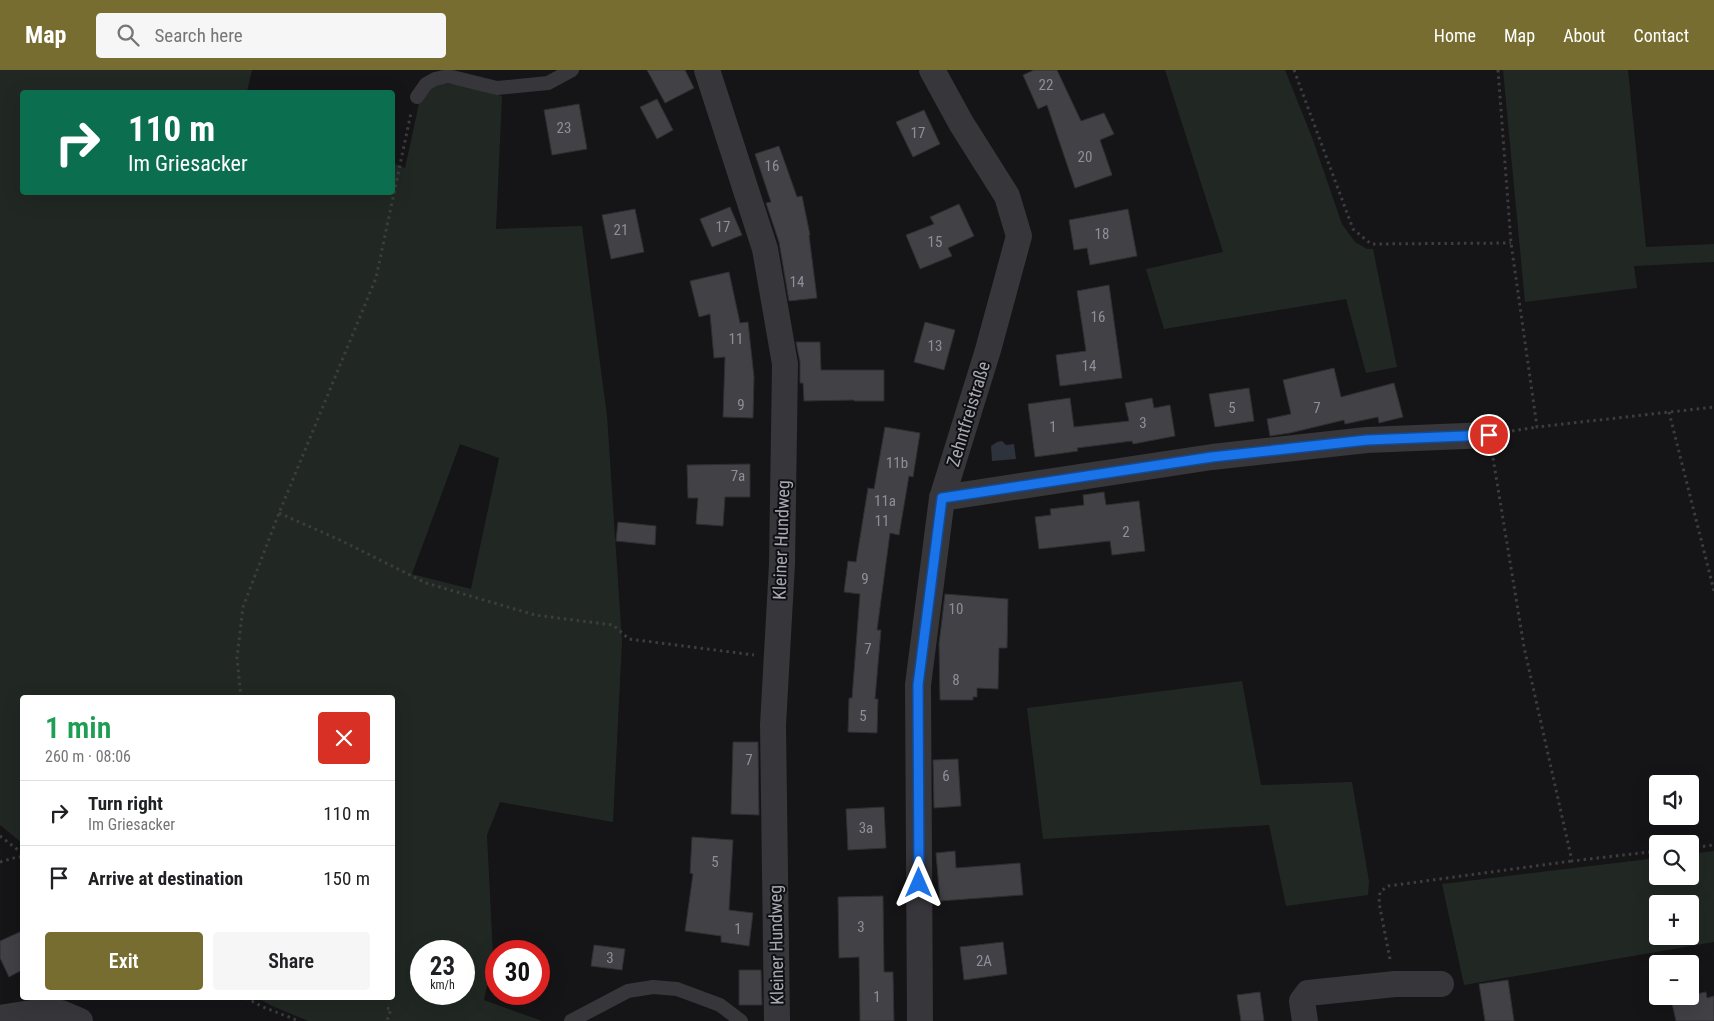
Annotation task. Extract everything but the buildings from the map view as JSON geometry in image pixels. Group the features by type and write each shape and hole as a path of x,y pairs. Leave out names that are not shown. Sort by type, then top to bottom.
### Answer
{"street":[{"name":"Kleiner Hundweg","path":"708,70 765,249 785,364 782,564 773,725 777,1021"},
{"name":"Zehntfreistraße","path":"920,1021 918,685 942,498 988,350 1019,236 1007,196 961,122 932,70"},
{"path":"942,498 1212,457 1367,440 1489,435"},
{"path":"1305,1021 1302,1001 1308,993 1395,984 1441,984"},
{"path":"0,1018 31,1013 61,1013 80,1021"}],"lane":[{"path":"417,97 426,84 435,79 448,76 498,88 548,83 572,70"},
{"path":"571,1021 628,991 653,987 676,989 720,1005 741,1021"}],"path":[{"path":"1294,70 1353,229 1363,238 1371,244 1511,243"},
{"path":"1498,70 1511,243 1537,427"},
{"path":"395,187 410,115 417,97"},
{"path":"241,695 237,658 243,607 279,513 376,278 393,195"},
{"path":"1572,861 1524,647 1489,435 1537,427 1714,407"},
{"path":"1669,412 1714,591"},
{"path":"279,513 342,541 426,583 526,613 613,625 629,639 776,658"},
{"path":"0,836 20,851"},
{"path":"1699,847 1714,845"},
{"path":"1395,984 1379,903 1380,892 1388,886 1649,852"},
{"path":"0,862 20,857"},
{"path":"250,1000 299,1021"},
{"path":"387,1008 391,1009 387,1021"}],"shaded area":[{"path":"0,70 252,70 247,90 20,90 20,195 395,195 395,164 405,168 420,99 432,84 459,85 502,96 496,229 582,226 607,416 622,641 613,822 500,802 487,835 492,940 485,940 485,1005 498,1005 542,1021 308,1021 262,1000 395,1000 395,695 20,695 20,841 0,825","holes":["460,444 499,458 471,589 412,574"]},
{"path":"1165,70 1285,70 1313,140 1342,224 1355,242 1367,249 1373,249 1397,367 1366,373 1346,299 1164,329 1146,269 1223,252"},
{"path":"1503,70 1628,70 1646,247 1714,244 1714,262 1634,266 1637,288 1525,302"},
{"path":"1002,441 1006,445 1014,444 1016,459 992,461 991,446"},
{"path":"1242,681 1261,785 1352,782 1369,881 1368,895 1286,906 1269,825 1043,839 1027,708"},
{"path":"1714,851 1714,942 1699,945 1699,895 1649,895 1649,945 1697,945 1464,985 1442,884 1649,859 1649,885 1699,885 1699,853"}],"route":[{"path":"919,883 918,685 942,498 1212,457 1367,440 1489,435"}]}
